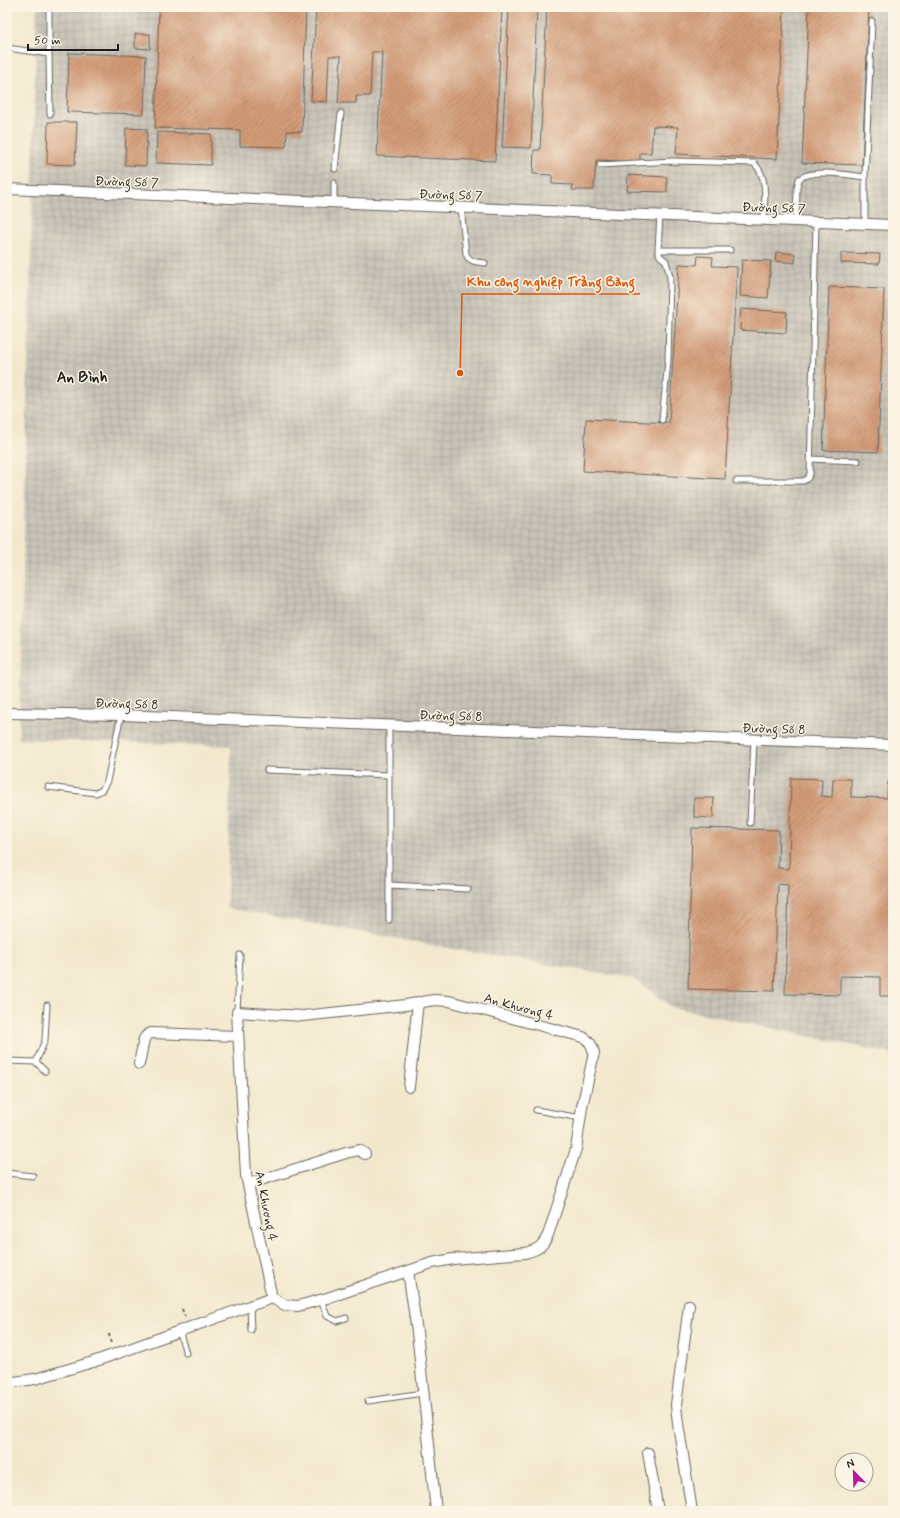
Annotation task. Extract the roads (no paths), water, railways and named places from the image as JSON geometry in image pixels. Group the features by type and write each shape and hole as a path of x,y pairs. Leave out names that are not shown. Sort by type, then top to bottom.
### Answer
{"street":[{"name":"Đường Số 7","path":"7,189 893,225"},
{"name":"Đường Số 8","path":"7,713 121,715 893,745"},
{"name":"An Khương 4","path":"434,1000 449,1001 582,1037 588,1040 593,1046 594,1053 580,1118 576,1149 548,1235 542,1246 535,1250 525,1252 453,1259 432,1263 321,1300 298,1306 285,1305 272,1298 245,1165 237,1012 309,1016 434,1000"},
{"path":"410,1087 418,1002"},
{"path":"139,1064 144,1039 151,1033 238,1036"},
{"path":"248,1184 346,1153 359,1150 365,1154"},
{"path":"408,1271 417,1332 436,1511"},
{"path":"7,1383 59,1373 114,1355 272,1298"},
{"path":"689,1306 676,1405 692,1511"},
{"path":"648,1453 658,1511"}],"lane":[{"path":"49,7 48,54 50,114"},
{"path":"865,224 865,176 872,21"},
{"path":"7,48 48,54"},
{"path":"335,169 341,113"},
{"path":"600,165 673,161 754,163 760,169 764,181 764,220"},
{"path":"796,221 797,188 799,179 805,174 819,173 865,176"},
{"path":"334,183 334,202"},
{"path":"461,207 467,258 485,264"},
{"path":"660,215 658,250 660,256 666,262 670,277 668,361 662,420"},
{"path":"736,481 803,481 807,479 810,474 816,222"},
{"path":"658,250 730,250"},
{"path":"810,459 858,461"},
{"path":"48,787 96,793 102,790 107,781 121,715"},
{"path":"389,726 389,920"},
{"path":"750,823 754,740"},
{"path":"266,770 389,775"},
{"path":"389,885 468,889"},
{"path":"237,1012 240,955"},
{"path":"36,1062 45,1040 47,1005"},
{"path":"7,1061 36,1062 45,1072"},
{"path":"536,1110 580,1118"},
{"path":"7,1173 33,1176"},
{"path":"321,1300 328,1316 337,1320 346,1318"},
{"path":"250,1306 251,1330"},
{"path":"179,1331 186,1353"},
{"path":"368,1401 423,1393"}],"place":[{"name":"Khu công nghiệp Trảng Bàng","path":"460,373"}],"district":[{"name":"An Bình","path":"82,377"}]}
